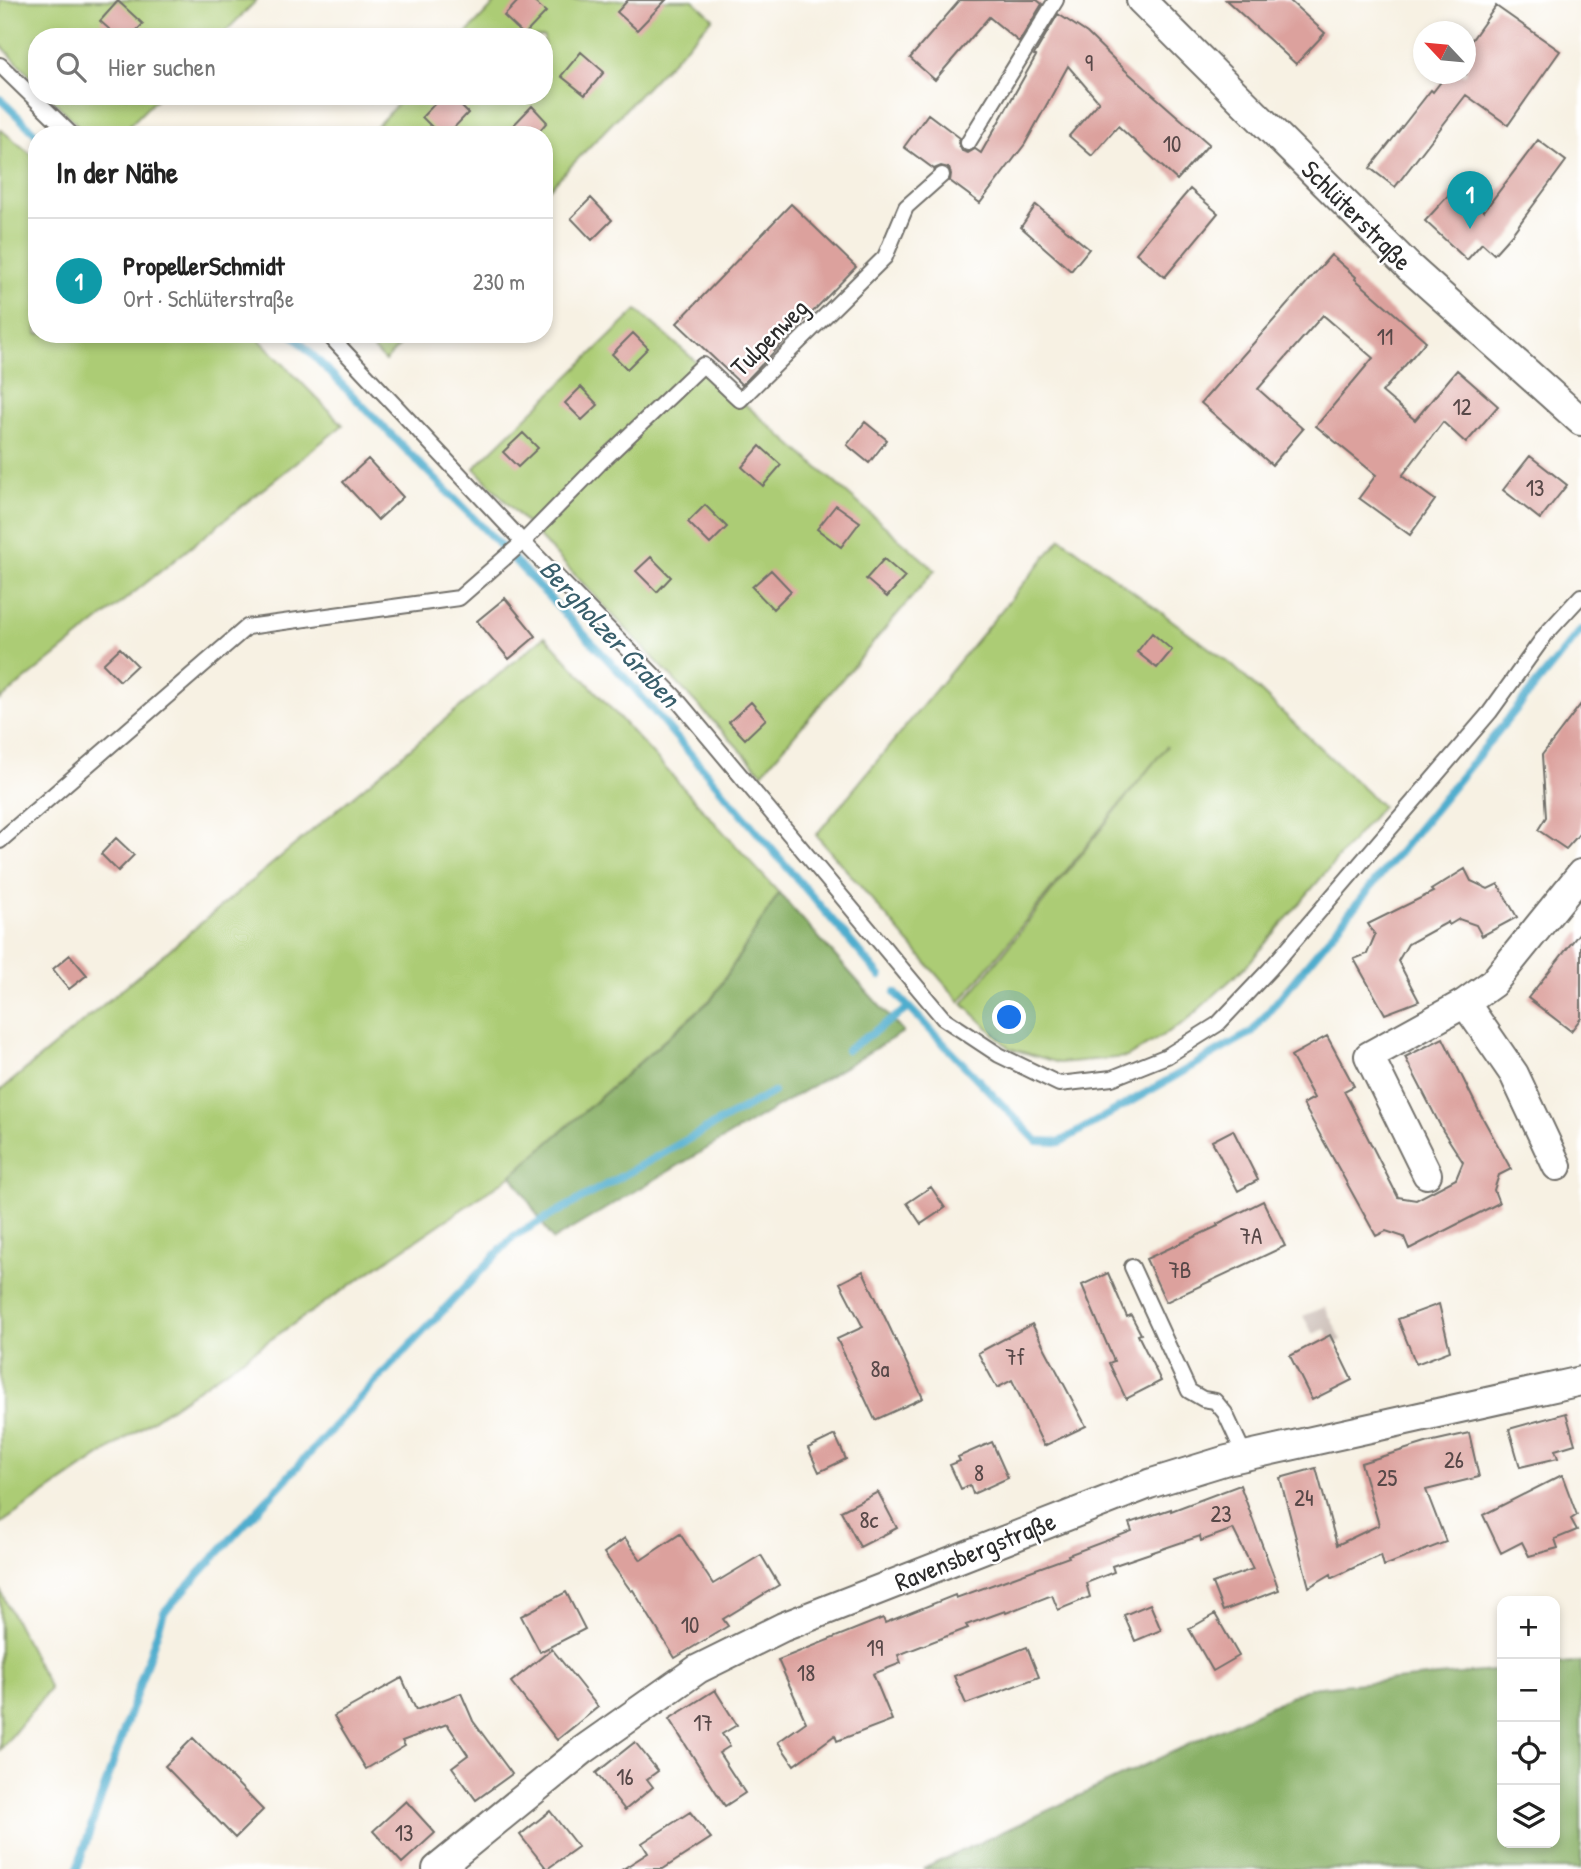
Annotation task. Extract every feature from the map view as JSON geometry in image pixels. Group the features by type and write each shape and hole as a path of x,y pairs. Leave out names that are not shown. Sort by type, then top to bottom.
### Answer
{"street":[{"name":"Schlüterstraße","path":"1141,0 1409,267 1581,421"},
{"path":"1427,1174 1369,1056 1465,1003 1493,983 1581,874"},
{"path":"1465,1003 1514,1074 1557,1166"},
{"name":"Ravensbergstraße","path":"437,1869 583,1750 698,1669 783,1628 1149,1484 1245,1456 1581,1381"}],"lane":[{"path":"968,143 1056,0"},
{"path":"0,65 28,92"},
{"path":"41,105 63,126"},
{"name":"Tulpenweg","path":"523,542 599,464 703,365 740,400 885,257 905,207 942,175"},
{"path":"336,343 523,542 674,696 943,1018 999,1055 1059,1084 1112,1078 1167,1056 1219,1024 1270,969 1490,712 1546,634 1581,596"},
{"path":"0,841 247,627 459,597 523,542"},
{"path":"1132,1267 1189,1391 1203,1399 1215,1401 1225,1413 1245,1456"}],"shaded area":[{"path":"1325,1307 1342,1340 1334,1344 1325,1329 1313,1334 1303,1316"}],"green space":[{"path":"0,0 257,0 229,28 28,28 28,74 0,44"},
{"path":"498,0 693,0 713,18 553,185 553,126 377,126 396,105 553,105 553,28 472,28"},
{"path":"58,105 150,105 129,126 78,126"},
{"path":"0,129 28,152 28,343 263,343 343,425 0,700"},
{"path":"637,310 935,570 762,773 474,468"},
{"path":"368,343 402,343 385,361"},
{"path":"1061,538 1232,665 1382,806 1248,964 1185,1022 1127,1057 1059,1063 1009,1048 963,1004 1167,746 960,1002 816,835"},
{"path":"545,636 779,893 712,998 512,1175 0,1524 0,1091"},
{"path":"779,893 903,1032 553,1240 512,1175 712,999"},
{"path":"0,1590 50,1689 0,1750"},
{"path":"1581,1662 1581,1869 923,1869 1309,1688 1497,1670 1497,1848 1560,1848 1560,1664"}],"building":[{"path":"519,0 532,0 546,12 531,28 517,28 504,16"},
{"path":"628,0 666,0 637,30 617,12"},
{"path":"960,0 1037,0 1042,4 1019,42 989,17 935,80 910,58"},
{"path":"1226,0 1289,0 1325,33 1296,64"},
{"path":"118,1 143,24 139,28 108,28 100,21"},
{"path":"1496,6 1560,51 1508,125 1466,95 1395,187 1370,168 1431,90 1433,92 1439,84 1476,84 1476,34"},
{"path":"1058,14 1087,33 1209,144 1177,180 1118,126 1092,156 1069,136 1099,102 1068,66 1025,144 980,203 950,181 949,168 941,166 934,169 904,147 928,114 960,138 958,143 962,151 968,153 975,149 981,153"},
{"path":"581,52 604,72 585,95 561,76"},
{"path":"433,105 460,105 468,113 456,126 431,126 422,117"},
{"path":"532,106 547,122 544,126 513,126"},
{"path":"1538,140 1566,161 1494,254 1482,243 1467,260 1425,221 1457,186 1484,211"},
{"path":"1190,189 1218,213 1165,277 1136,253"},
{"path":"591,198 612,220 592,240 571,218"},
{"path":"791,204 856,267 742,385 677,323"},
{"path":"1036,205 1089,249 1071,271 1021,227"},
{"path":"1331,255 1426,341 1382,392 1415,420 1457,370 1498,406 1466,443 1443,422 1402,476 1435,500 1410,535 1359,498 1376,475 1316,426 1373,358 1323,315 1258,389 1303,429 1272,465 1201,403"},
{"path":"633,333 648,348 627,369 612,354"},
{"path":"581,387 598,405 582,420 565,403"},
{"path":"865,422 887,440 869,463 847,445"},
{"path":"523,433 538,448 518,467 503,452"},
{"path":"760,446 781,465 763,486 742,467"},
{"path":"1530,456 1567,485 1540,519 1503,490"},
{"path":"368,459 403,497 378,520 343,482"},
{"path":"705,505 727,527 710,544 688,522"},
{"path":"836,505 860,522 841,547 817,529"},
{"path":"651,557 671,577 657,592 636,571"},
{"path":"884,559 905,577 887,597 866,579"},
{"path":"771,570 791,591 773,609 752,587"},
{"path":"505,598 536,636 509,659 477,621"},
{"path":"1152,633 1172,650 1157,668 1137,652"},
{"path":"120,648 137,665 120,681 103,664"},
{"path":"751,702 766,719 745,739 729,722"},
{"path":"1581,704 1581,832 1566,849 1538,830 1546,817 1542,755"},
{"path":"116,838 134,855 118,871 101,854"},
{"path":"1465,869 1471,881 1488,889 1498,884 1517,917 1482,936 1476,925 1459,919 1449,925 1448,922 1408,944 1398,961 1419,1001 1385,1014 1354,959 1367,954 1375,935 1368,924 1433,892 1431,890"},
{"path":"1581,931 1581,1018 1571,1031 1528,998"},
{"path":"70,955 87,975 69,989 53,969"},
{"path":"1327,1036 1354,1086 1344,1091 1398,1197 1416,1200 1456,1179 1463,1162 1443,1131 1405,1057 1443,1038 1511,1169 1499,1175 1494,1190 1499,1203 1409,1249 1404,1237 1386,1231 1376,1236 1303,1104 1314,1098 1291,1056"},
{"path":"1233,1130 1258,1180 1238,1191 1212,1141"},
{"path":"931,1187 945,1208 921,1224 907,1203"},
{"path":"1263,1201 1285,1246 1166,1302 1146,1259 1218,1226 1217,1224"},
{"path":"863,1271 923,1398 875,1420 837,1339 863,1327 840,1283"},
{"path":"1108,1273 1127,1317 1131,1315 1141,1334 1138,1335 1161,1381 1126,1399 1109,1363 1114,1361 1082,1285"},
{"path":"1439,1304 1450,1351 1416,1364 1398,1319"},
{"path":"1032,1324 1086,1426 1044,1446 1012,1380 997,1388 978,1353"},
{"path":"1330,1335 1352,1380 1312,1400 1290,1356"},
{"path":"1566,1413 1575,1444 1555,1450 1558,1458 1520,1467 1509,1429"},
{"path":"1469,1433 1479,1477 1426,1490 1446,1542 1384,1566 1381,1555 1332,1578 1331,1574 1309,1587 1280,1478 1316,1468 1337,1545 1379,1525 1361,1463"},
{"path":"835,1435 846,1459 819,1472 808,1448"},
{"path":"992,1442 1008,1478 973,1494 970,1485 961,1489 950,1465 960,1461 958,1457"},
{"path":"1562,1475 1577,1515 1571,1519 1577,1530 1555,1539 1558,1548 1529,1556 1522,1542 1501,1553 1483,1515"},
{"path":"1240,1485 1279,1590 1223,1611 1212,1583 1253,1569 1233,1529 1201,1541 1200,1536 1112,1566 1114,1572 1086,1583 1090,1597 1058,1610 1052,1595 966,1625 968,1628 898,1655 901,1663 873,1674 892,1720 837,1741 835,1735 794,1765 778,1742 806,1722 778,1660 883,1618 885,1623 955,1595 956,1598 1069,1557 1068,1555 1132,1531 1129,1523 1171,1511"},
{"path":"878,1492 897,1528 860,1547 841,1511"},
{"path":"680,1534 713,1584 761,1555 779,1585 723,1619 728,1626 675,1658 633,1590 631,1591 604,1553 625,1538 641,1560"},
{"path":"566,1592 585,1629 540,1652 521,1616"},
{"path":"1150,1604 1161,1630 1135,1641 1124,1615"},
{"path":"1215,1614 1239,1656 1213,1671 1189,1629"},
{"path":"1027,1647 1039,1677 966,1704 954,1676"},
{"path":"552,1649 598,1707 557,1740 511,1682"},
{"path":"402,1678 416,1710 461,1693 473,1721 512,1774 476,1800 452,1767 468,1755 447,1724 402,1741 405,1746 366,1769 334,1716"},
{"path":"715,1690 737,1725 722,1734 730,1746 719,1753 745,1793 725,1806 669,1719"},
{"path":"193,1738 263,1810 235,1838 165,1766"},
{"path":"635,1742 658,1771 647,1779 653,1787 625,1810 596,1773"},
{"path":"406,1801 435,1833 402,1863 373,1831"},
{"path":"550,1811 578,1847 547,1869 520,1835"},
{"path":"690,1812 711,1838 663,1869 623,1869 648,1853 642,1843"}],"waterway":[{"name":"Bergholzer Graben","path":"0,99 28,126"},
{"name":"Bergholzer Graben","path":"301,343 497,542 629,682 880,976"},
{"path":"895,993 1037,1141 1060,1142 1252,1032 1581,630"},
{"path":"847,1050 907,1009"},
{"path":"77,1869 164,1612 374,1383 514,1236 773,1092"}],"place":[{"name":"PropellerSchmidt","path":"1470,229"}]}
